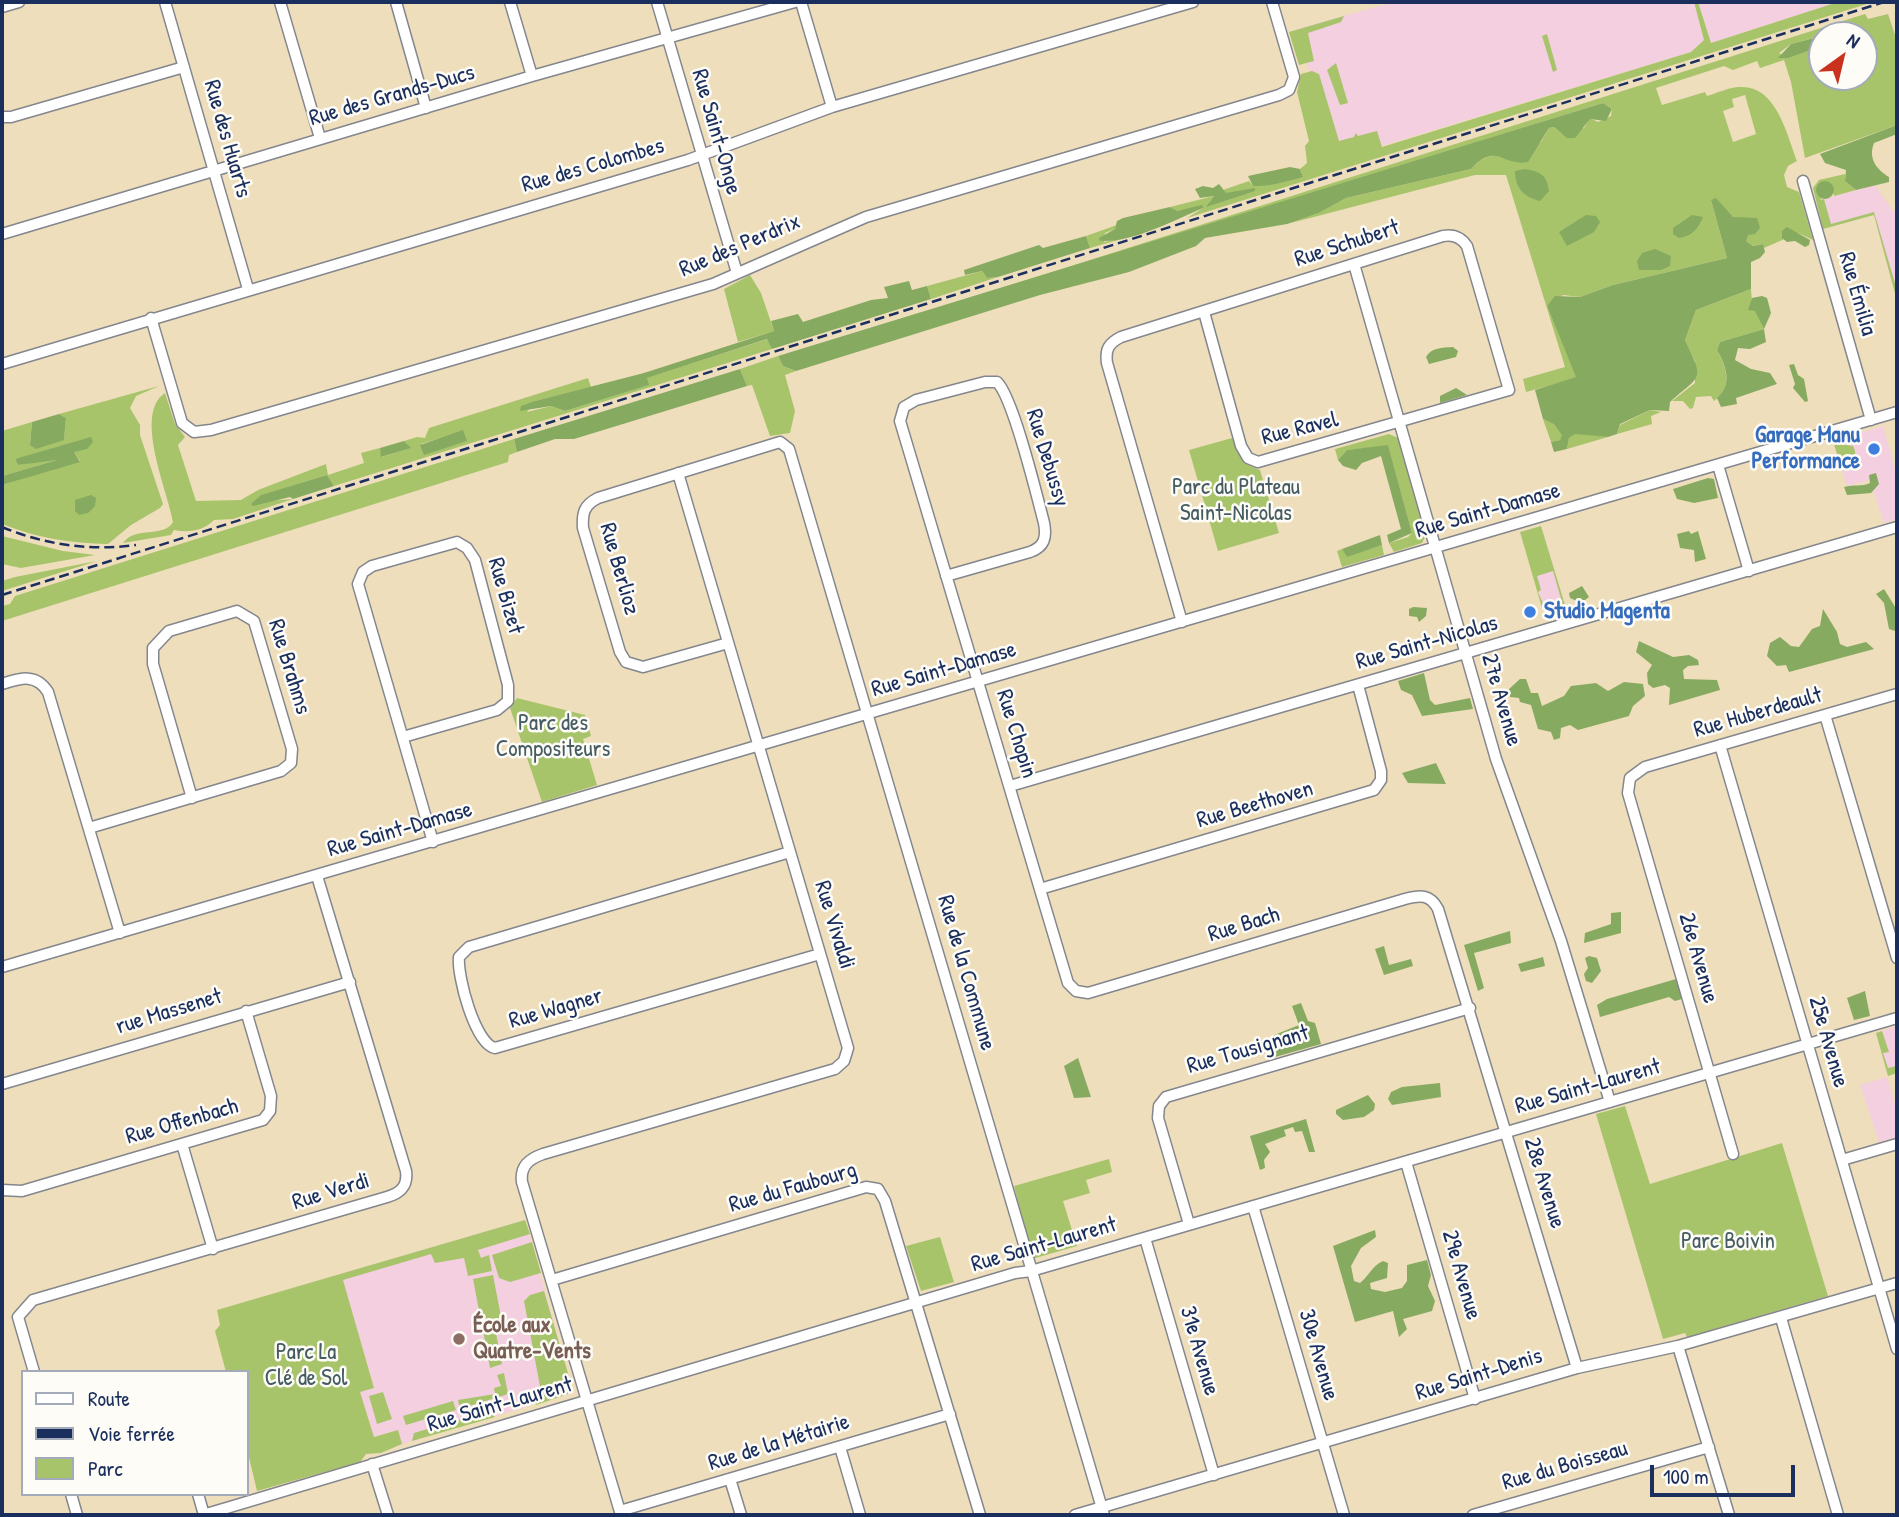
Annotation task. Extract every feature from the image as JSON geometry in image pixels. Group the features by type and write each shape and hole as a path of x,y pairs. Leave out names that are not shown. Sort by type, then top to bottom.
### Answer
{"street":[{"path":"2,7 19,2"},
{"name":"Rue des Huarts","path":"165,2 248,289"},
{"path":"279,2 320,138"},
{"path":"396,2 426,108"},
{"path":"510,2 532,76"},
{"name":"Rue Saint-Onge","path":"657,2 737,273"},
{"name":"Rue des Grands-Ducs","path":"2,234 320,138 795,2"},
{"path":"801,2 832,107"},
{"name":"Rue des Colombes","path":"2,364 701,155 832,107 1194,2"},
{"name":"Rue des Perdrix","path":"151,318 180,418 189,430 205,432 713,284 866,217 1284,93 1291,87 1293,72 1272,2"},
{"path":"2,117 10,117 184,66"},
{"name":"Rue Émilia","path":"1803,181 1871,420"},
{"name":"Rue Schubert","path":"1182,622 1106,358 1108,346 1121,337 1443,236 1461,239 1467,246 1509,390"},
{"name":"27e Avenue","path":"1354,264 1496,759 1562,941 1610,1102"},
{"name":"Rue Ravel","path":"1204,312 1241,446 1253,461 1268,462 1509,390"},
{"name":"Rue Debussy","path":"904,407 916,400 985,382 1001,385 1044,523 1045,541 1037,549 946,576"},
{"name":"Rue Chopin","path":"904,407 900,415 903,434 1068,984 1076,991"},
{"name":"Rue Saint-Damase","path":"2,967 1897,412"},
{"name":"Rue Berlioz","path":"728,643 643,667 626,662 620,652 583,528 584,508 593,500 777,442 785,443"},
{"name":"Rue de la Commune","path":"785,443 1031,1271 1037,1281 1044,1314 1103,1511"},
{"path":"1718,466 1749,571"},
{"name":"Rue Vivaldi","path":"552,1280 522,1182 523,1168 530,1160 839,1067 849,1048 678,473"},
{"name":"Rue Saint-Nicolas","path":"1010,786 1897,527"},
{"name":"Rue Bizet","path":"403,737 498,710 508,701 508,685 475,560 467,548 457,542 372,566 363,572 359,579 403,737 433,842"},
{"name":"Rue Brahms","path":"89,828 192,798 281,771 291,763 292,749 254,621 244,612 229,611 169,631 153,648 153,664 192,798"},
{"path":"2,684 27,677 37,680 45,688 120,933"},
{"name":"Rue Beethoven","path":"1040,889 1374,790 1379,784 1381,771 1358,685"},
{"name":"Rue Huberdeault","path":"1632,775 1645,767 1897,694"},
{"path":"1825,715 1897,958"},
{"name":"25e Avenue","path":"1720,745 1897,1349"},
{"name":"26e Avenue","path":"1632,775 1628,793 1733,1154"},
{"name":"Rue Wagner","path":"790,852 469,947 459,957 459,972 478,1033 486,1044 495,1048 820,954"},
{"name":"Rue Verdi","path":"33,1370 18,1322 20,1312 28,1303 394,1195 406,1184 406,1171 317,876"},
{"name":"Rue Bach","path":"1076,991 1094,992 1405,899 1426,896"},
{"name":"28e Avenue","path":"1426,896 1438,909 1470,1007 1577,1368"},
{"name":"rue Massenet","path":"2,1084 350,982"},
{"name":"Rue Tousignant","path":"1189,1224 1158,1118 1159,1106 1166,1097 1470,1007"},
{"name":"Rue Offenbach","path":"2,1190 15,1192 256,1122 270,1111 271,1096 246,1011"},
{"name":"Rue Saint-Laurent","path":"204,1515 1015,1273 1031,1271 1897,1018"},
{"path":"182,1144 213,1249"},
{"path":"1842,1160 1897,1144"},
{"name":"29e Avenue","path":"1406,1162 1475,1399"},
{"name":"Rue du Faubourg","path":"552,1280 871,1187 883,1195 980,1515"},
{"name":"30e Avenue","path":"1252,1206 1344,1515"},
{"name":"31e Avenue","path":"1145,1238 1214,1475"},
{"path":"552,1280 620,1513"},
{"name":"Rue Saint-Denis","path":"1075,1515 1103,1511 1214,1475 1577,1368 1678,1346 1897,1283"},
{"path":"1781,1318 1839,1515"},
{"path":"1678,1346 1729,1515"},
{"name":"Rue de la Métairie","path":"620,1513 950,1414"},
{"path":"840,1447 860,1515"},
{"name":"Rue du Boisseau","path":"1473,1515 1709,1447"},
{"path":"372,1464 388,1515"},
{"path":"730,1479 741,1515"},
{"path":"72,1496 77,1515"},
{"path":"199,1496 204,1515"}],"shaded area":[{"path":"1394,2 1694,2 1704,40 1691,52 1335,160 1297,29"},
{"path":"1698,2 1838,2 1711,43"},
{"path":"1875,185 1893,211 1897,210 1897,301 1874,215 1831,227 1824,199"},
{"path":"1883,426 1897,475 1897,519 1884,523 1870,480 1847,486 1833,441"},
{"path":"1541,526 1568,615 1548,621 1520,532"},
{"path":"1897,1026 1897,1073 1888,1076 1876,1033"},
{"path":"1887,1077 1897,1110 1897,1137 1879,1142 1860,1085"},
{"name":"École aux Quatre-Vents","path":"525,1220 572,1387 569,1394 402,1444 397,1430 374,1437 360,1392 374,1387 341,1274"}],"green space":[{"path":"1694,2 1698,2 1711,43 1838,2 1873,2 1187,218 1203,208 1176,211 1170,207 1214,196 1209,203 1226,193 1223,190 1249,181 1253,186 1303,177 1300,169 1307,163 1305,146 1309,141 1297,92 1301,74 1312,71 1319,74 1339,141 1354,137 1356,133 1358,136 1377,131 1382,147 1691,52 1704,40"},
{"path":"1865,14 1868,19 1888,14 1897,41 1897,125 1805,158 1791,82 1784,60 1760,68 1757,61 1733,70 1724,66 1656,88 1662,105 1705,92 1707,96 1736,87 1752,88 1763,94 1778,113 1797,161 1788,166 1784,175 1787,187 1799,192 1813,240 1798,233 1764,248 1762,244 1753,246 1746,241 1745,219 1733,217 1711,200 1727,258 1613,285 1580,297 1563,295 1547,306 1577,378 1526,392 1523,379 1565,367 1506,175 1475,175 1287,224 1319,213 1346,198 1471,169 1491,156 1515,162 1541,142 1549,128 1554,127 1561,133 1584,128 1590,118 1598,122 1611,116 1612,109 1603,103 986,293 1808,32 1808,40 1791,44 1779,53 1789,58 1808,51 1808,91 1878,91 1878,21 1843,21","holes":["1745,95 1756,134 1733,142 1723,111 1734,107 1732,99"]},
{"path":"1344,16 1341,22 1308,33 1314,61 1299,65 1289,32"},
{"path":"1547,34 1557,70 1553,72 1542,36"},
{"path":"1808,40 1808,51 1789,58 1778,58 1791,44"},
{"path":"1336,63 1348,103 1340,105 1327,70"},
{"path":"1603,103 1612,109 1606,121 1590,119 1575,138 1567,138 1554,127 1549,128 1528,162 1487,157 1471,169 1346,198 1319,213 1287,224 1205,238 1196,246 1129,272 1040,295 796,371 783,366 778,356"},
{"path":"1897,125 1897,134 1874,143 1872,148 1874,163 1889,177 1889,182 1856,190 1845,181 1846,170 1825,163 1820,154"},
{"path":"1290,167 1300,169 1303,177 1271,185 1253,186 1248,176"},
{"path":"1525,169 1539,173 1547,181 1549,191 1540,201 1529,197 1519,187 1515,171"},
{"path":"1845,174 1845,181 1856,190 1834,196 1832,187 1820,200 1824,199 1831,224 1874,212 1897,290 1897,301 1874,215 1823,229 1813,188 1819,180"},
{"path":"1825,181 1831,184 1834,190 1831,196 1825,199 1819,196 1816,190 1819,184"},
{"path":"1219,184 1226,193 1255,188 1255,191 1206,207 1214,196 1200,198 1195,189 1203,186 1213,188"},
{"path":"1716,198 1733,217 1757,218 1760,228 1755,234 1748,235 1746,241 1753,246 1763,244 1765,252 1751,262 1751,289 1696,310 1685,340 1697,371 1694,381 1670,402 1669,411 1650,410 1620,424 1617,434 1608,437 1575,434 1569,438 1567,449 1554,452 1551,442 1560,440 1562,435 1554,424 1543,419 1535,390 1576,377 1547,306 1555,296 1580,297 1613,285 1727,258 1711,200"},
{"path":"1202,205 1203,208 1139,235 1100,241 1099,238 1115,229 1117,221 1123,218 1170,207 1177,211"},
{"path":"1586,215 1596,216 1600,222 1594,232 1567,246 1559,232"},
{"path":"1692,215 1703,217 1694,231 1679,238 1673,234 1673,228"},
{"path":"1117,225 1115,229 1105,233 1104,242 1132,236 1090,248 1086,236"},
{"path":"1787,227 1810,240 1809,245 1805,247 1782,238 1782,231"},
{"path":"1086,236 1090,248 998,277 987,278 982,271 965,275 964,270 1039,245 1043,248"},
{"path":"1655,249 1671,256 1670,266 1661,270 1639,270 1637,261 1642,253"},
{"path":"982,271 987,278 998,277 931,299 927,286"},
{"path":"750,275 761,293 774,331 738,342 724,289"},
{"path":"909,281 912,290 927,286 931,299 772,349 767,339 647,378 649,385 565,411 551,406 520,411 521,406 535,401 644,373 774,331 771,321 798,314 803,322 871,300 888,298 884,287"},
{"path":"1751,289 1752,302 1764,329 1720,342 1717,350 1723,364 1726,383 1720,395 1714,401 1711,396 1696,397 1693,408 1690,409 1683,401 1672,401 1695,383 1695,361 1685,340 1696,310"},
{"path":"1752,298 1767,298 1771,313 1764,329 1755,311 1748,310"},
{"path":"1764,329 1766,342 1750,349 1738,348 1735,360 1751,369 1770,373 1777,384 1736,398 1737,404 1721,407 1717,398 1725,387 1726,375 1717,350 1720,342"},
{"path":"768,339 772,349 334,486 327,475 262,495 256,502 293,499 233,519 214,520 200,529 174,530 171,535 123,543 135,535 163,530 173,522 152,435 152,418 156,403 165,393 175,424 185,437 178,445 196,501 241,500 258,490 326,464 328,475 364,463 361,453 380,448 382,457 410,448 404,441 417,437 425,438 429,428 588,378 591,387 535,401 527,412 551,406 565,411 648,385 646,378","holes":["463,431 466,441 424,454 421,444"]},
{"path":"1453,347 1458,351 1456,357 1429,364 1426,357 1431,351"},
{"path":"778,356 783,366 796,371 785,375 795,411 790,433 770,436 752,385 747,386 740,369"},
{"path":"1794,364 1798,375 1804,379 1808,401 1805,402 1793,388 1795,384 1789,365"},
{"path":"740,369 747,386 574,439 555,439 517,452 514,439"},
{"path":"159,386 136,396 130,408 140,425 140,435 163,504 160,508 131,525 108,544 54,539 2,524 2,485 80,461 74,452 15,459 18,465 57,460 2,476 2,431 32,422 30,445 64,439 66,418 59,414"},
{"path":"1456,388 1467,395 1440,403 1440,396"},
{"path":"1650,410 1661,412 1651,416 1652,424 1617,434 1620,425"},
{"path":"59,414 66,418 64,440 36,449 30,445 32,422"},
{"path":"1543,419 1554,423 1563,435 1560,440 1551,442"},
{"path":"463,430 467,441 424,455 420,445"},
{"path":"1575,433 1608,437 1567,449 1569,438"},
{"path":"1389,434 1398,438 1426,535 1422,543 1394,552 1389,543 1412,533 1388,446 1347,450 1338,460 1335,449"},
{"path":"91,437 93,442 87,449 74,452 80,462 2,485 2,476 57,460 18,465 15,459"},
{"path":"1848,437 1840,444 1853,446 1855,457 1842,470 1833,441"},
{"name":"Parc du Plateau Saint-Nicolas","path":"1232,438 1244,463 1260,470 1279,533 1218,551 1189,450"},
{"path":"514,439 517,452 509,455 508,462 2,621 2,606 10,604 15,596"},
{"path":"404,441 411,448 381,457 380,448"},
{"path":"1388,445 1412,533 1389,543 1387,535 1401,529 1381,456 1362,463 1356,470 1343,466 1338,460 1347,450"},
{"path":"1876,473 1879,484 1871,493 1847,495 1844,487 1870,483 1869,475"},
{"path":"327,475 334,486 293,499 290,497 253,506 251,504 261,495"},
{"path":"1708,478 1714,479 1718,498 1694,503 1677,499 1673,489"},
{"path":"91,495 96,498 95,506 88,513 79,515 75,511 75,500"},
{"path":"1541,526 1568,615 1561,617 1558,604 1562,602 1553,571 1537,576 1541,590 1538,592 1545,608 1542,608 1520,532"},
{"path":"1689,531 1691,534 1698,531 1706,559 1695,562 1694,550 1680,548 1677,534"},
{"path":"1380,535 1382,545 1347,557 1342,549"},
{"path":"2,536 63,551 95,555 21,568 2,564"},
{"path":"1382,545 1384,555 1342,567 1337,551 1342,549 1347,556"},
{"path":"97,561 2,591 2,581"},
{"path":"1582,586 1589,597 1581,603 1570,598 1569,593"},
{"path":"1884,589 1897,610 1897,642 1895,631 1889,629 1884,603 1876,594"},
{"path":"1427,608 1426,616 1419,622 1417,617 1409,616 1409,609"},
{"path":"1823,609 1837,632 1840,644 1847,647 1866,642 1874,649 1789,672 1786,665 1777,666 1767,656 1770,643 1780,637 1791,646 1799,647 1812,629 1820,626"},
{"path":"1639,641 1673,657 1689,655 1698,660 1699,665 1688,666 1683,670 1684,679 1717,680 1720,690 1669,705 1670,688 1665,685 1653,688 1648,684 1647,673 1652,665 1636,652"},
{"path":"1424,673 1430,700 1435,705 1470,698 1473,709 1422,716 1412,695 1401,690 1398,681"},
{"path":"1520,679 1526,679 1531,693 1538,693 1542,706 1564,696 1571,686 1596,683 1608,691 1624,682 1643,684 1645,696 1633,706 1629,716 1578,730 1570,725 1561,728 1560,738 1554,740 1551,732 1538,729 1531,705 1520,702 1519,698 1510,697 1509,689"},
{"name":"Parc des Compositeurs","path":"517,698 585,715 591,736 583,739 597,785 542,802 510,708"},
{"path":"1436,763 1446,784 1408,783 1402,773"},
{"path":"1621,912 1621,933 1584,943 1585,933 1611,924 1611,913"},
{"path":"1510,931 1511,943 1474,953 1484,988 1478,991 1464,945"},
{"path":"1384,946 1389,965 1411,959 1413,966 1384,975 1375,949"},
{"path":"1543,957 1545,966 1521,972 1518,964"},
{"path":"1585,958 1597,958 1601,971 1592,983 1586,981 1584,974 1588,968"},
{"path":"1676,979 1682,999 1675,1001 1669,997 1600,1017 1597,1005 1607,999"},
{"path":"1865,991 1870,1016 1854,1020 1847,998"},
{"path":"1301,1003 1308,1021 1315,1023 1321,1044 1275,1057 1269,1041 1272,1036 1299,1025 1292,1006"},
{"path":"1882,1031 1889,1052 1883,1053 1888,1068 1896,1066 1897,1060 1897,1073 1888,1076 1876,1033"},
{"path":"1078,1058 1091,1097 1074,1098 1064,1066"},
{"path":"1440,1083 1441,1097 1392,1105 1388,1099 1391,1092 1402,1087"},
{"path":"1368,1095 1375,1104 1374,1110 1364,1117 1343,1120 1336,1114 1336,1110"},
{"name":"Parc Boivin","path":"1625,1106 1650,1184 1782,1143 1828,1296 1687,1337 1685,1333 1663,1339 1596,1114"},
{"path":"1306,1119 1315,1152 1309,1152 1302,1131 1295,1132 1293,1127 1284,1130 1286,1136 1265,1144 1270,1152 1264,1160 1265,1168 1260,1170 1250,1136"},
{"path":"1109,1159 1112,1172 1086,1180 1090,1193 1063,1201 1077,1246 1032,1259 1014,1186"},
{"name":"Parc La Clé de Sol","path":"525,1220 530,1234 478,1250 481,1258 489,1255 492,1271 468,1276 464,1258 435,1263 431,1254 343,1280 374,1388 360,1392 374,1437 398,1430 402,1444 381,1453 366,1454 360,1462 257,1491 248,1453 248,1370 225,1370 215,1331 220,1325 217,1310"},
{"path":"1375,1230 1376,1237 1361,1248 1351,1266 1354,1281 1360,1283 1383,1261 1388,1263 1387,1278 1370,1283 1371,1289 1385,1292 1402,1288 1407,1281 1407,1265 1427,1260 1431,1275 1428,1286 1435,1301 1432,1311 1403,1319 1407,1329 1399,1337 1393,1311 1355,1322 1333,1246"},
{"path":"940,1237 954,1282 921,1291 906,1246"},
{"path":"532,1242 541,1273 510,1282 499,1278 492,1255"},
{"path":"493,1275 502,1322 482,1326 473,1279"},
{"path":"544,1291 572,1387 568,1394 536,1405 534,1399 542,1397 524,1301 530,1295"},
{"path":"495,1328 502,1364 490,1368 483,1330"},
{"path":"504,1373 508,1394 460,1409 458,1400 495,1394 494,1388 501,1386 497,1375"},
{"path":"383,1392 392,1419 377,1424 369,1396"},
{"path":"453,1401 456,1410 406,1425 403,1416"},
{"path":"488,1411 495,1417 412,1441 414,1433"}],"railway":[{"path":"2,595 1884,2"},
{"path":"2,527 68,545 136,545"}],"place":[{"name":"Garage Manu Performance","path":"1874,449"},
{"name":"Studio Magenta","path":"1530,612"},
{"name":"École aux Quatre-Vents","path":"459,1339"}]}
